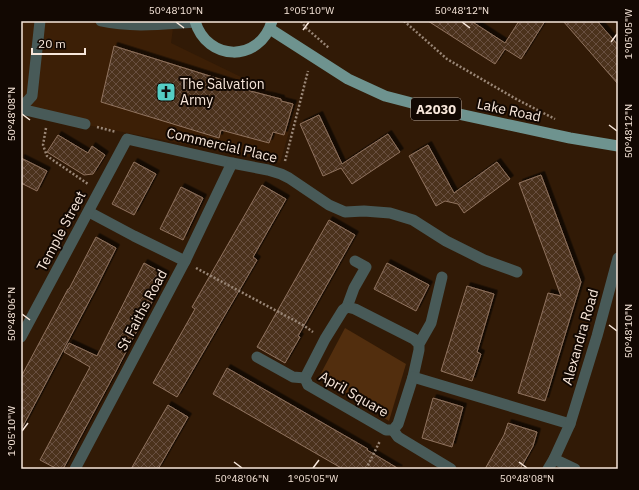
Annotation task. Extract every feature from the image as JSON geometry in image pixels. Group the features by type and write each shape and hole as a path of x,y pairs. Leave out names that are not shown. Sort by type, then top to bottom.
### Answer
{"main road":[{"path":"195,22 200,33 208,43 218,49 230,52 242,52 254,47 263,39 271,25"},
{"name":"Lake Road","path":"271,25 293,43 348,79 386,96 431,108 570,138 618,146"}],"street":[{"path":"40,21 32,96 21,109 85,124"},
{"path":"101,21 146,26 195,22"},
{"name":"Commercial Place","path":"127,139 281,174 329,205 345,212 364,211 390,213 413,220 446,241 484,260 517,272"},
{"name":"Temple Street","path":"21,337 127,139"},
{"name":"St Faiths Road","path":"75,469 185,261 232,163"},
{"path":"89,212 185,261"},
{"name":"Alexandra Road","path":"551,464 570,424 597,336 618,258"},
{"name":"April Square","path":"355,261 366,267 354,288 346,307 325,340 305,378 308,385 389,430 398,424 420,350 419,344 431,323 442,277"},
{"path":"346,307 355,309 414,339 419,344"},
{"path":"257,357 294,377 305,378"},
{"path":"412,378 570,424"},
{"path":"389,430 451,469"},
{"path":"551,464 575,469"}],"path":[{"path":"301,21 306,28 333,52"},
{"path":"404,21 447,59 518,100 566,125 570,138"},
{"path":"281,174 312,56"},
{"path":"48,116 43,145 47,156 99,191"},
{"path":"85,124 118,133 127,139"},
{"path":"185,261 303,325 325,340"},
{"path":"366,469 389,430"}],"shaded area":[{"path":"21,21 174,21 171,43 297,104 280,163 21,112"},
{"path":"345,328 406,364 389,421 319,377"}],"building":[{"path":"428,21 471,21 505,43 519,21 545,21 521,59 505,49 495,64"},
{"path":"563,21 597,21 618,45 618,84"},
{"name":"The Salvation Army","path":"114,46 232,83 231,86 281,99 281,101 293,104 284,135 273,132 269,143 221,130 219,138 101,102"},
{"path":"319,115 342,164 388,134 400,152 352,184 341,168 323,176 300,124"},
{"path":"58,135 88,153 92,146 105,155 93,174 84,175 47,152"},
{"path":"428,145 454,193 497,162 510,179 464,213 458,204 445,201 436,206 409,156"},
{"path":"21,158 47,171 37,191 21,183"},
{"path":"134,162 156,174 134,215 112,204"},
{"path":"541,175 581,282 545,401 518,393 548,293 561,296 519,183"},
{"path":"262,185 286,199 253,257 257,260 177,397 153,383 195,309 192,307"},
{"path":"181,187 203,198 183,240 160,229"},
{"path":"329,220 355,235 298,336 300,337 285,363 257,347"},
{"path":"96,237 116,248 21,430 21,377"},
{"path":"144,263 166,275 63,469 57,469 40,460 90,367 64,352 69,343 97,356"},
{"path":"387,263 429,285 416,311 374,289"},
{"path":"467,286 494,294 477,352 481,354 472,381 441,371"},
{"path":"227,368 368,449 367,450 399,469 343,469 213,394"},
{"path":"433,398 463,407 452,447 422,438"},
{"path":"168,405 188,417 158,469 131,469"},
{"path":"508,423 537,432 533,446 520,469 485,469 504,435"}],"place":[{"name":"The Salvation Army","path":"166,92"}]}
